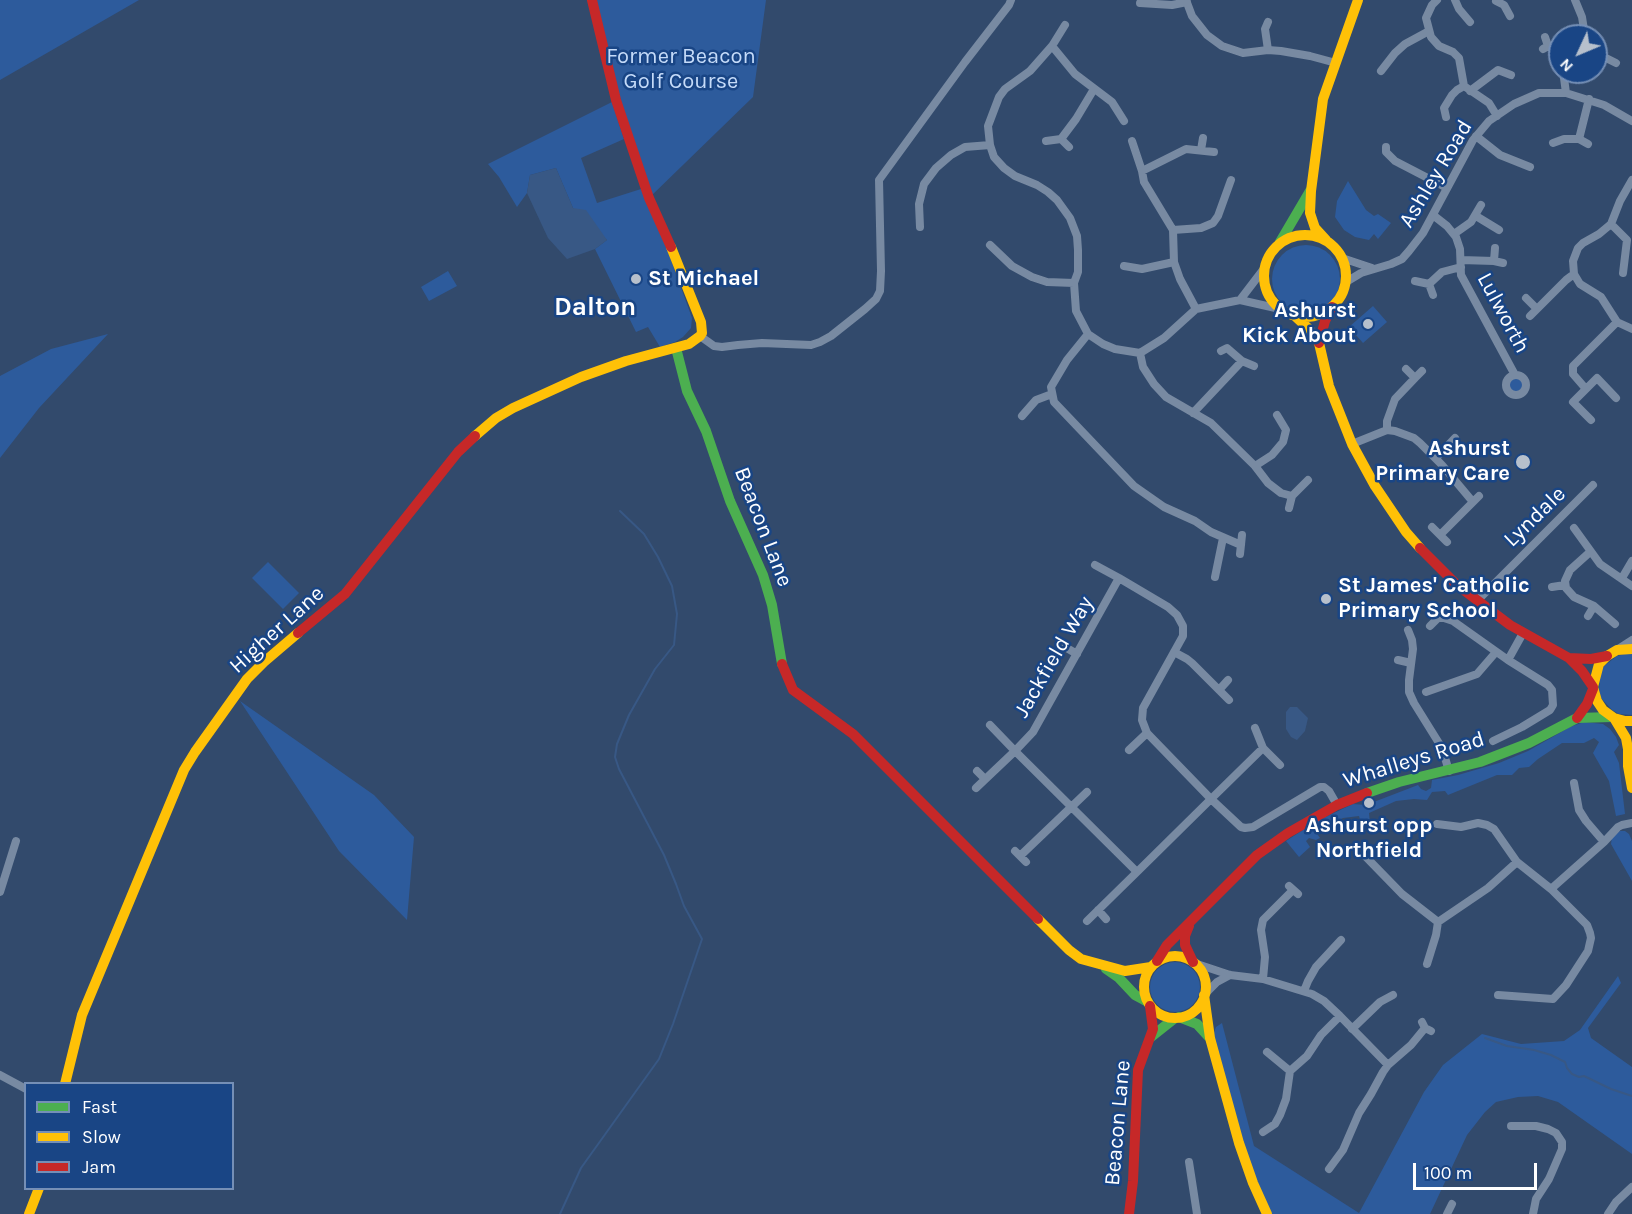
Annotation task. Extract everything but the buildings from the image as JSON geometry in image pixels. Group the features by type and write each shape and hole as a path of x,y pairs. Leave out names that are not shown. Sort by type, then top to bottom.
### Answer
{"street":[{"path":"592,0 616,100 649,198 682,273 700,322 702,333 700,336 695,341 676,348"},
{"path":"700,336 714,346 722,347 762,343 811,345 831,336 876,299 880,291 881,271 879,180 1009,6 1011,0"},
{"path":"1295,316 1315,316 1332,307 1339,300 1346,282 1346,270 1342,258 1315,228 1310,213 1323,99 1358,0"},
{"path":"1437,0 1426,18 1431,37 1439,46 1453,52 1459,58 1467,88 1489,103 1497,116"},
{"path":"1455,0 1470,22"},
{"path":"1575,0 1583,24"},
{"path":"1140,3 1172,5 1186,1 1191,16 1207,35 1222,46 1243,52 1268,50 1310,56 1336,63"},
{"path":"1496,1 1507,2 1510,16"},
{"path":"1268,22 1265,29 1268,50"},
{"path":"1065,25 1052,46 1030,71 1005,89 999,97 988,126 994,157 1015,176 1048,192 1070,218 1077,236 1078,250 1078,272 1074,283 1076,311 1088,334 1115,349 1140,352 1164,338 1196,309 1240,300 1280,309 1295,316 1310,330 1320,347 1339,414 1352,444 1398,521 1420,548 1457,585 1523,633 1569,658 1582,671 1603,710 1624,732 1630,745 1628,766 1632,788"},
{"path":"1381,71 1405,44 1429,31"},
{"path":"1052,46 1075,74 1112,102 1124,121"},
{"path":"1608,59 1616,63"},
{"path":"1443,108 1457,90 1467,88 1498,70 1511,75"},
{"path":"1565,84 1566,93"},
{"path":"1046,141 1061,139 1094,89"},
{"name":"Ashley Road","path":"1346,282 1361,273 1402,259 1423,233 1476,136 1489,121 1514,104 1539,93 1566,93 1604,105 1632,120"},
{"path":"1580,139 1589,99"},
{"path":"1434,106 1443,108"},
{"path":"1443,108 1446,117"},
{"path":"1476,136 1500,155 1530,167"},
{"path":"1201,150 1203,138"},
{"path":"1061,139 1069,147"},
{"path":"1553,143 1564,139 1580,139 1588,144"},
{"path":"1131,141 1144,183 1173,230 1174,262 1196,309"},
{"path":"920,227 920,204 924,184 936,168 965,147 990,145"},
{"path":"1386,147 1386,152 1395,160 1448,188"},
{"path":"1142,171 1186,149 1214,152"},
{"path":"1173,230 1201,228 1213,223 1218,216 1231,180"},
{"path":"1632,180 1611,224 1583,243 1578,248 1573,261 1574,274 1580,284 1601,297 1617,322 1632,329"},
{"path":"1240,300 1266,266 1271,254 1279,245 1311,191"},
{"path":"1625,192 1632,197"},
{"path":"1433,215 1454,234 1471,222 1481,205"},
{"path":"1476,216 1499,230"},
{"path":"1611,224 1627,240 1623,273"},
{"name":"Lulworth","path":"1454,234 1460,249 1461,275 1515,375"},
{"path":"1279,245 1290,238 1302,236 1316,237 1327,242"},
{"path":"990,245 1012,266 1032,277 1047,282 1074,283"},
{"name":"Lulworth","path":"1494,261 1496,248"},
{"path":"1342,258 1373,269"},
{"name":"Lulworth","path":"1429,284 1442,272 1461,263 1494,261 1503,263"},
{"path":"1124,266 1142,269 1174,262"},
{"path":"1266,266 1266,288 1280,309"},
{"path":"1530,316 1566,279 1574,274"},
{"path":"1415,281 1429,284 1433,295"},
{"path":"1526,298 1537,309"},
{"path":"1320,347 1325,321 1332,307"},
{"path":"1586,389 1573,374 1574,366 1617,322"},
{"path":"1088,334 1059,371 1051,387 1054,402 1134,486 1164,507 1195,520 1210,532 1241,544"},
{"name":"Beacon Lane","path":"676,348 687,391 710,440 730,501 763,575 772,604 783,669 789,686 853,734 1069,950 1081,959 1125,971 1139,970 1154,964"},
{"name":"Higher Lane","path":"65,1082 82,1015 184,770 247,679 345,594 458,452 487,425 513,408 581,377 626,361 676,348"},
{"path":"1221,351 1227,348 1242,361 1254,366"},
{"path":"1140,352 1143,367 1166,398 1211,423 1255,466 1268,483 1281,493 1292,496"},
{"path":"1192,413 1242,361"},
{"path":"1406,369 1415,378"},
{"path":"1387,430 1387,421 1395,399 1422,371"},
{"path":"1591,420 1573,402 1597,378 1616,398"},
{"path":"1022,416 1036,399 1052,394"},
{"path":"1255,466 1272,455 1283,442 1286,430 1277,415"},
{"path":"1352,444 1387,430 1414,438 1476,499 1440,535"},
{"path":"1436,458 1455,438"},
{"path":"1288,508 1292,496 1308,480"},
{"name":"Lyndale","path":"1477,601 1593,485"},
{"path":"1432,527 1447,542"},
{"path":"1574,528 1600,564 1632,586"},
{"path":"1240,554 1242,535"},
{"path":"1215,577 1223,538"},
{"path":"1590,552 1570,570 1565,585 1571,595 1594,606 1615,624"},
{"path":"1622,578 1632,561"},
{"name":"Jackfield Way","path":"1095,565 1162,602 1177,615 1183,626 1184,631 1174,652 1143,708 1142,720 1148,734"},
{"name":"Jackfield Way","path":"1015,751 1033,732 1119,578"},
{"path":"1552,587 1565,585"},
{"path":"1588,616 1594,606"},
{"path":"1430,626 1438,618 1454,621 1552,690 1552,708 1493,741"},
{"path":"1408,630 1413,644 1409,686 1411,697 1442,748 1449,771"},
{"path":"1508,660 1523,633"},
{"path":"1577,718 1587,704 1599,664 1632,640"},
{"path":"1065,647 1077,654"},
{"path":"1569,658 1591,659 1632,648"},
{"path":"1174,652 1187,658 1229,700"},
{"path":"1426,692 1477,675 1496,652"},
{"path":"1398,660 1411,663"},
{"path":"1219,690 1228,680"},
{"name":"Whalleys Road","path":"1154,964 1167,945 1257,855 1282,837 1337,805 1373,790 1479,762 1529,743 1577,718 1613,718 1625,722 1632,721"},
{"name":"Jackfield Way","path":"990,725 1137,872"},
{"path":"1255,728 1263,748 1280,765"},
{"path":"1129,750 1148,734 1210,799 1238,825 1245,828 1252,827 1320,787 1329,791 1337,805"},
{"path":"1087,921 1263,748"},
{"path":"976,788 1015,751"},
{"path":"977,771 985,780"},
{"path":"1574,783 1579,810 1604,842"},
{"path":"1026,862 1018,853 1087,792"},
{"path":"1437,824 1461,827 1478,823 1494,829 1517,862 1551,888 1587,925 1591,938 1588,951 1566,985 1553,999 1498,994"},
{"path":"1551,888 1618,827 1632,824"},
{"path":"0,892 16,841"},
{"path":"1366,857 1402,894 1438,922"},
{"path":"1426,964 1438,922 1488,888 1517,862"},
{"path":"1263,979 1265,957 1261,930 1263,920 1293,890"},
{"path":"1098,910 1106,919"},
{"path":"1190,922 1185,936 1185,945 1204,977 1210,1038 1239,1143 1267,1214"},
{"path":"1304,991 1316,967 1342,940"},
{"path":"1210,1038 1197,1024 1167,1017 1158,1013 1149,1004 1144,992 1144,983 1146,974 1154,964 1165,957 1185,957 1230,975 1263,979 1304,991 1319,998 1340,1016 1388,1065"},
{"name":"Beacon Lane","path":"1102,966 1119,978 1135,995 1149,1004 1153,1023 1151,1037 1138,1070 1133,1181 1129,1214"},
{"path":"1178,1018 1195,1010 1217,982 1230,975"},
{"path":"1352,1029 1380,1002 1394,995"},
{"path":"1262,1132 1275,1124 1280,1115 1286,1099 1290,1071 1307,1056 1321,1035 1340,1016"},
{"name":"Beacon Lane","path":"1151,1037 1178,1018"},
{"path":"1330,1169 1343,1150 1359,1113 1388,1065 1426,1027"},
{"path":"1267,1052 1290,1071"},
{"path":"0,1075 24,1088"},
{"path":"1511,1126 1536,1126 1548,1129 1556,1133 1562,1142 1562,1149 1549,1179 1536,1199 1533,1214"},
{"path":"1189,1162 1197,1214"},
{"path":"1608,1214 1616,1202 1632,1187"},
{"path":"29,1214 38,1190"},
{"path":"1449,1213 1452,1204"}],"green space":[{"path":"0,0 139,0 0,80"},
{"name":"Former Beacon Golf Course","path":"592,0 766,0 753,97 649,198"},
{"path":"612,102 624,139 581,158 597,203 641,189 659,227 692,318 691,328 683,337 660,347 648,327 636,332 595,249 607,240 573,208 556,168 530,175 527,193 517,207 499,177 488,164"},
{"path":"1348,181 1366,210 1374,216 1378,214 1391,223 1378,239 1374,234 1369,240 1355,237 1344,230 1335,217 1337,201"},
{"path":"1313,245 1325,251 1334,260 1340,272 1338,292 1330,303 1313,313 1299,313 1282,303 1274,292 1272,272 1282,255 1293,247"},
{"path":"448,271 457,286 429,301 421,287"},
{"name":"Ashurst Kick About","path":"1373,306 1387,322 1363,343 1349,327"},
{"path":"108,334 39,408 0,458 0,376 51,349"},
{"path":"1516,378 1521,380 1523,385 1521,390 1516,392 1511,390 1509,385 1511,380"},
{"path":"268,562 299,593 283,609 252,578"},
{"path":"1632,654 1632,715 1619,714 1612,710 1601,698 1599,690 1600,673 1604,666 1617,656"},
{"path":"240,701 374,795 414,837 407,920 339,851"},
{"path":"1584,722 1603,724 1616,737 1619,745 1614,752 1619,763 1625,814 1616,816 1609,781 1593,753 1599,742 1594,738 1584,743 1562,743 1529,767 1519,768 1512,775 1497,775 1448,795 1445,791 1432,792 1427,800 1396,801 1369,813 1370,824 1361,823 1359,816 1343,818 1315,831 1320,838 1316,840 1309,838 1306,841 1310,847 1299,857 1286,841 1317,821 1353,804 1366,805 1418,785 1426,791 1431,788 1432,780 1499,763"},
{"path":"1620,831 1629,834 1632,841 1632,881 1611,844 1612,837"},
{"path":"1175,962 1193,969 1200,987 1193,1005 1175,1012 1157,1005 1150,987 1157,969"},
{"path":"1618,976 1621,983 1588,1028 1591,1038 1632,1067 1632,1154 1558,1102 1538,1096 1518,1097 1496,1102 1467,1135 1430,1214 1271,1214 1248,1160 1212,1038 1216,1027 1222,1023 1254,1146 1359,1213 1424,1092 1443,1065 1482,1034 1521,1044 1564,1041 1580,1030"}],"shaded area":[{"path":"556,168 573,208 586,210 607,240 595,249 567,259 548,238 527,193 530,175"},
{"path":"1290,707 1297,707 1308,718 1305,731 1297,740 1291,737 1286,729 1286,712"}],"waterway":[{"path":"560,1214 581,1168 659,1059 702,939 684,906 664,855 615,757 617,744 629,715 655,669 674,645 677,614 672,586 658,557 644,534 620,511"},
{"path":"1485,1038 1507,1046 1551,1055 1565,1062 1572,1074 1579,1077 1584,1076 1632,1096"}],"traffic: fast":[{"path":"1280,242 1310,191"},
{"path":"676,348 687,391 706,431 730,501 763,575 772,605 782,664"},
{"path":"1367,793 1399,782 1480,762 1529,743 1577,718 1612,717"},
{"path":"1106,969 1119,978 1135,995 1148,1002"},
{"path":"1179,1017 1197,1024 1208,1036"},
{"path":"1151,1037 1175,1018"}],"traffic: slow":[{"path":"1326,240 1315,228 1310,213 1323,99 1358,0"},
{"path":"1305,235 1321,238 1334,247 1343,260 1346,276 1343,292 1334,305 1321,314 1305,317 1289,314 1276,305 1267,292 1264,276 1267,260 1276,247 1289,238 1305,235"},
{"path":"475,436 496,418 513,408 581,377 626,361 689,344 700,336 701,322 671,247"},
{"path":"1295,316 1310,330 1319,343 1329,386 1352,444 1375,486 1406,532 1420,548"},
{"path":"65,1082 82,1015 184,770 247,679 298,633"},
{"path":"1632,649 1617,650 1607,656 1599,664 1593,687 1597,701 1603,710 1614,718 1632,721"},
{"path":"1614,718 1626,738 1632,788"},
{"path":"1038,919 1081,959 1125,971 1151,967"},
{"path":"1175,956 1192,961 1197,965 1201,970 1206,987 1201,1004 1197,1009 1192,1013 1175,1018 1158,1013 1153,1009 1149,1004 1144,987 1149,970 1153,965 1158,961 1175,956"},
{"path":"1204,995 1210,1038 1239,1143 1267,1214"},
{"path":"29,1214 38,1190"}],"traffic: jam":[{"path":"592,0 616,100 649,198 671,247"},
{"path":"1319,343 1325,321 1332,307"},
{"path":"298,633 345,594 458,452 475,436"},
{"path":"1420,548 1457,585 1510,625 1569,658 1593,687"},
{"path":"1569,658 1591,659 1607,656"},
{"path":"782,664 793,690 853,734 1038,919"},
{"path":"1577,718 1587,704 1593,689"},
{"path":"1157,961 1167,945 1257,855 1288,833 1337,805 1367,793"},
{"path":"1189,926 1185,936 1185,945 1193,962"},
{"path":"1129,1214 1133,1181 1138,1070 1153,1029 1150,1006"}],"place":[{"name":"St Michael","path":"636,279"},
{"name":"Ashurst Kick About","path":"1368,324"},
{"name":"Ashurst Primary Care","path":"1523,462"},
{"name":"St James' Catholic Primary School","path":"1326,599"},
{"name":"Ashurst opp Northfield","path":"1369,803"}],"district":[{"name":"Dalton","path":"595,308"}]}
